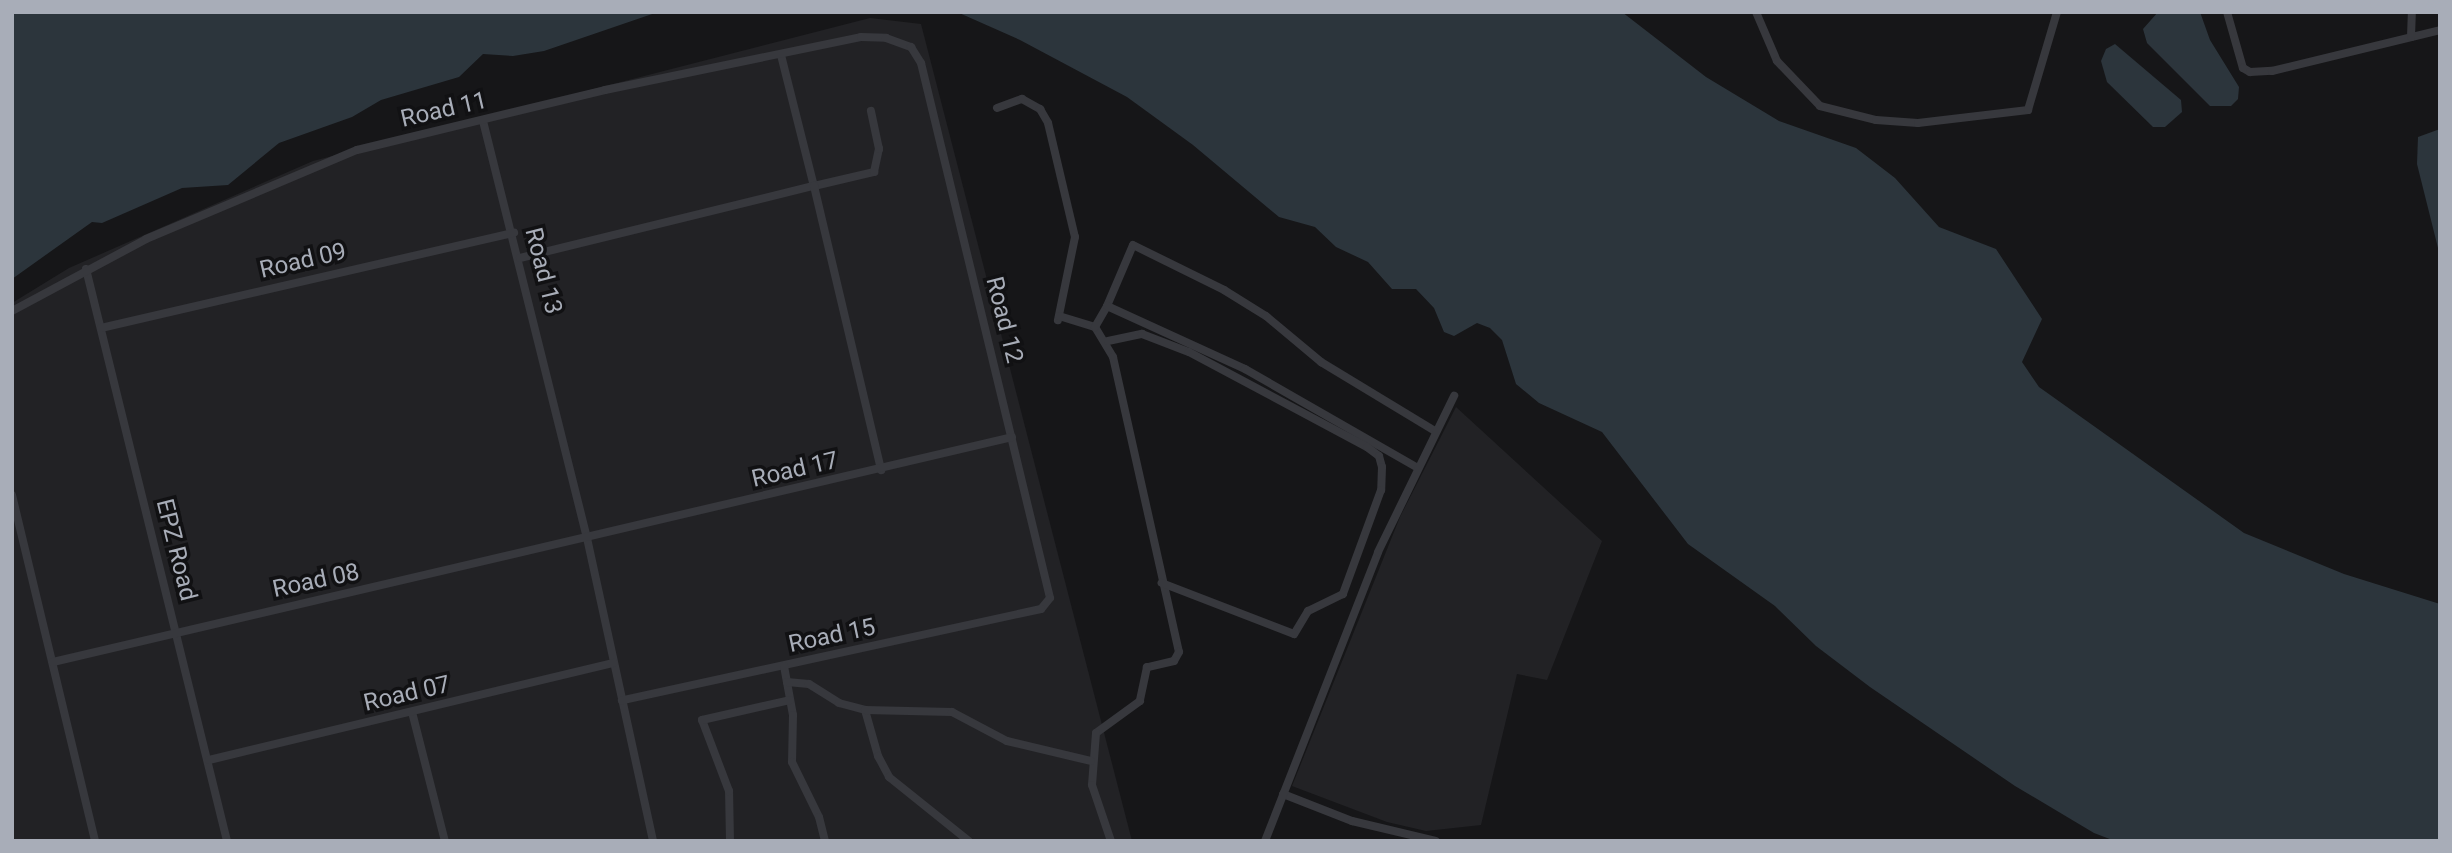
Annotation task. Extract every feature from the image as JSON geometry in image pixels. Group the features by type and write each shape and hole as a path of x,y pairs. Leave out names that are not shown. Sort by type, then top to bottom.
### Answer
{"street":[{"path":"1756,12 1777,61 1820,106 1876,120 1918,123 2028,110 2057,12"},
{"path":"2227,12 2243,68 2250,72 2272,71 2440,30"},
{"path":"2411,37 2412,12"},
{"name":"Road 11","path":"12,311 86,269 357,150 874,36 911,47"},
{"name":"Road 12","path":"911,47 921,63 1050,598 1047,605"},
{"path":"781,55 881,470"},
{"path":"997,108 1010,100 1022,99 1041,109 1048,123 1075,237 1058,318 1095,327 1108,341 1179,658 1147,667 1140,702 1096,733 1091,761 1096,805 1111,841"},
{"path":"520,258 874,172 879,149 871,111"},
{"name":"Road 13","path":"483,121 514,233 562,431 653,841"},
{"name":"Road 09","path":"101,328 514,233"},
{"path":"1095,327 1133,245 1224,290 1266,316 1321,362 1435,431"},
{"name":"EPZ Road","path":"86,269 227,841"},
{"path":"1107,306 1245,369 1416,467"},
{"path":"1108,341 1142,334 1189,352 1367,447 1379,456 1382,467 1381,490 1343,594 1308,611 1294,634 1162,583"},
{"path":"1265,841 1416,467 1454,396"},
{"name":"Road 17","path":"587,538 1012,437"},
{"path":"13,499 95,841"},
{"name":"Road 08","path":"53,662 177,631 587,538"},
{"name":"Road 15","path":"622,700 784,666 1047,605"},
{"name":"Road 07","path":"209,761 614,663"},
{"path":"784,666 790,701 795,775 819,817 825,841"},
{"path":"787,682 809,684 839,703 865,709 952,712 1007,741 1091,761"},
{"path":"730,841 729,791 702,720 790,701"},
{"path":"865,709 878,757 890,776 969,841"},
{"path":"412,712 445,841"},
{"path":"1283,794 1352,821 1436,841"}],"shaded area":[{"path":"12,12 658,12 544,51 513,56 483,54 459,77 381,100 352,117 279,143 228,185 182,188 102,223 92,222 12,279"},
{"path":"957,12 1622,12 1706,77 1779,121 1856,148 1895,178 1939,227 1996,249 2042,319 2022,362 2039,387 2244,533 2344,574 2440,604 2440,841 2115,841 2094,833 2015,786 1870,687 1816,646 1775,606 1688,544 1602,432 1539,403 1516,384 1502,340 1490,328 1477,323 1454,336 1444,332 1434,308 1416,289 1392,289 1368,262 1336,247 1315,227 1279,217 1193,145 1127,97 1020,40"},
{"path":"2158,12 2200,12 2210,40 2239,87 2238,99 2231,106 2210,106 2147,43 2143,29"},
{"path":"870,18 921,24 1132,841 12,841 12,303 69,268 313,161"},
{"path":"2115,44 2181,100 2182,112 2165,127 2153,127 2107,82 2101,61 2106,49"},
{"path":"2440,129 2440,256 2417,164 2418,137"},
{"path":"1456,407 1602,541 1547,680 1517,674 1481,825 1426,831 1387,822 1292,786 1400,517"}]}
